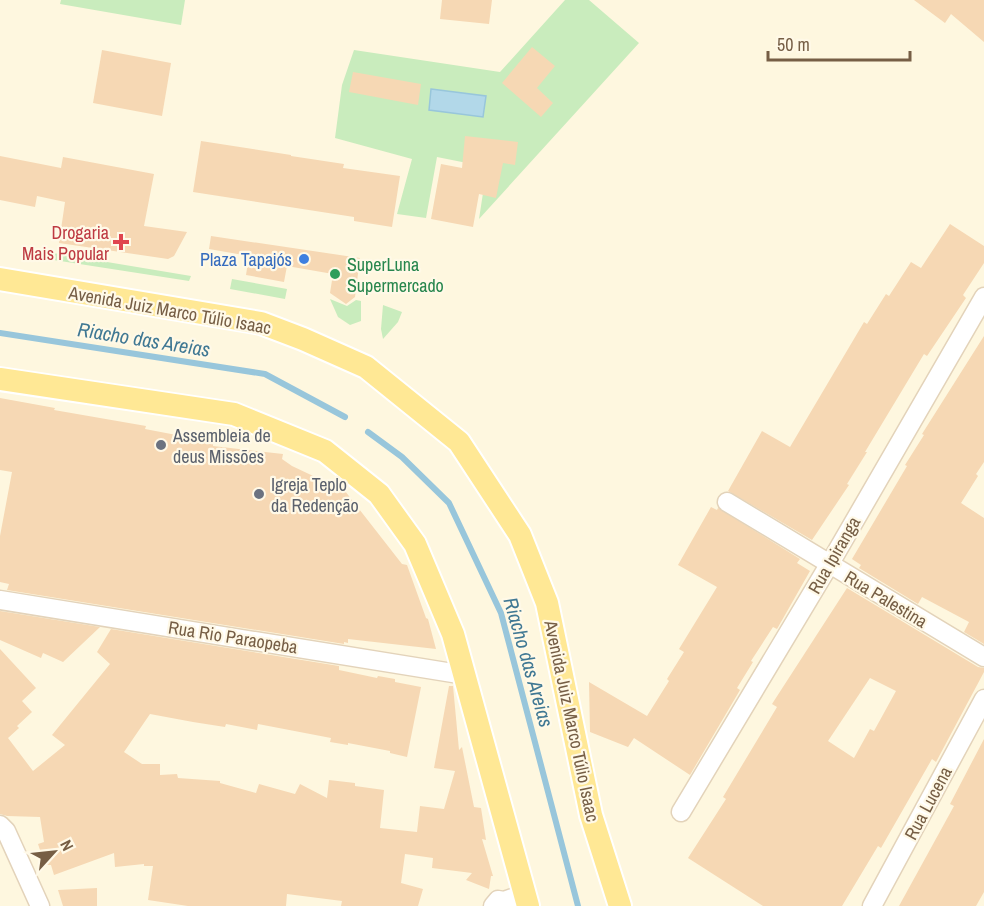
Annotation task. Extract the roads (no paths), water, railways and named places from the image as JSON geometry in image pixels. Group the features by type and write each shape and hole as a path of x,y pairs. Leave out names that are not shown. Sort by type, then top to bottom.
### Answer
{"main road":[{"name":"Avenida Juiz Marco Túlio Isaac","path":"0,279 261,323 366,367 459,442 520,535 547,603 591,815 620,906"},
{"path":"0,379 234,414 325,451 379,494 415,544 453,634 526,900"}],"street":[{"name":"Rua Ipiranga","path":"681,812 829,565 984,297"},
{"name":"Rua Palestina","path":"727,502 984,657"},
{"name":"Rua Rio Paraopeba","path":"0,600 465,675"},
{"name":"Rua Lucena","path":"872,906 984,699"},
{"path":"0,825 6,831 40,906"},
{"path":"495,903 526,900"}],"water":[{"path":"431,89 486,96 483,117 429,110"}],"waterway":[{"name":"Riacho das Areias","path":"0,333 265,374 345,417"},
{"name":"Riacho das Areias","path":"368,432 402,457 449,503 501,613 578,906"}],"place":[{"name":"Drogaria Mais Popular","path":"121,242"},
{"name":"Plaza Tapajós","path":"304,259"},
{"name":"SuperLuna Supermercado","path":"335,274"},
{"name":"Assembleia de deus Missões","path":"161,445"},
{"name":"Igreja Teplo da Redenção","path":"259,494"}]}
